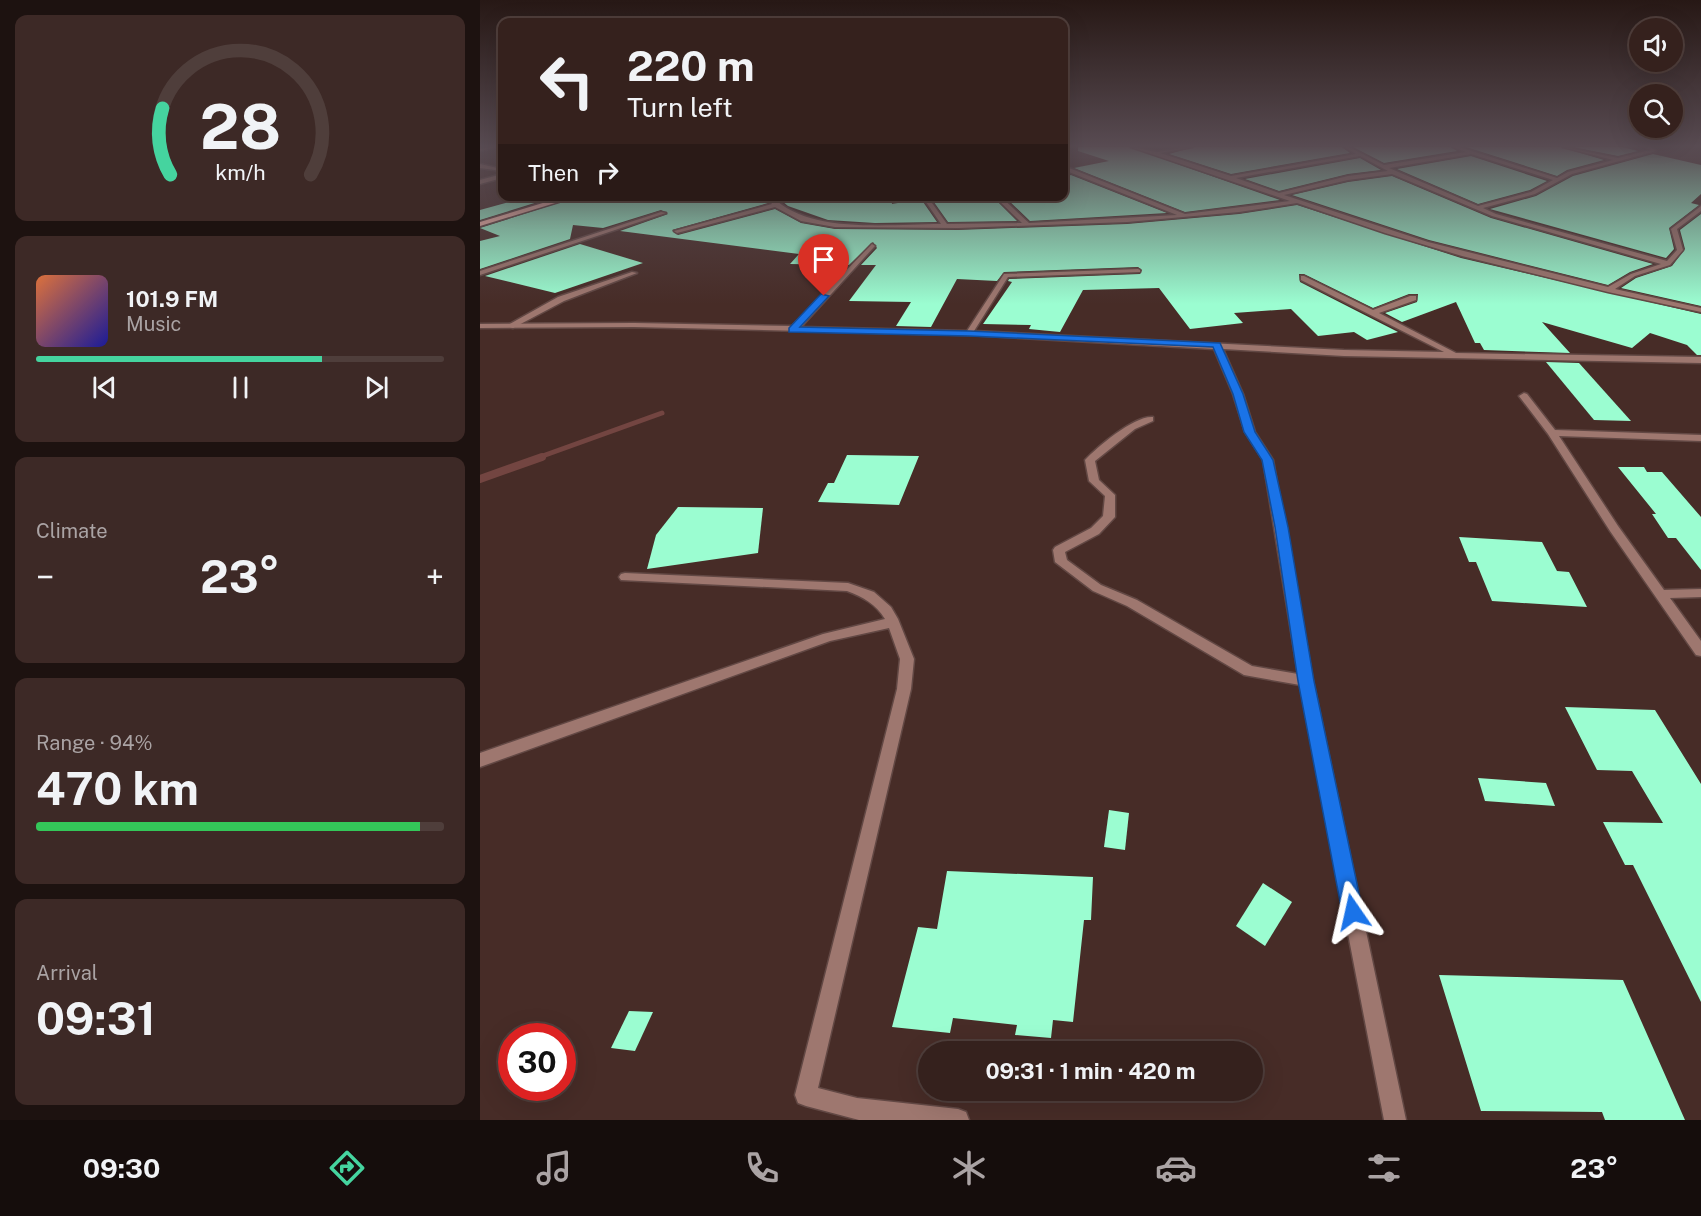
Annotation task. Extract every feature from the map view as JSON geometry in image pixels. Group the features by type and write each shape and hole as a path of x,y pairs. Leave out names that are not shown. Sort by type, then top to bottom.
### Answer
{"main road":[{"path":"480,219 543,201"},
{"path":"480,224 558,201"}],"street":[{"path":"1142,199 1186,217"},
{"path":"1289,199 1448,251 1701,310"},
{"path":"1457,199 1513,220 1668,264"},
{"path":"1478,208 1510,199"},
{"path":"772,201 775,205 812,222 826,225 1028,225 1186,217 1296,202"},
{"path":"928,201 945,225"},
{"path":"1002,201 1028,225"},
{"path":"677,231 775,205"},
{"path":"1608,290 1633,275 1668,264 1680,250 1674,229 1699,212"},
{"path":"480,273 663,213"},
{"path":"793,330 872,246"},
{"path":"969,333 1006,275 1016,272 1076,274 1138,271"},
{"path":"510,326 561,299 634,273"},
{"path":"1304,278 1453,353"},
{"path":"1373,313 1413,298"},
{"path":"480,326 634,325 969,333 1344,353 1453,353 1701,360"},
{"path":"1217,345 1238,394 1250,432 1268,460 1306,681 1395,1120"},
{"path":"1524,396 1701,651"},
{"path":"1150,420 1123,433 1090,460 1094,481 1110,495 1110,517 1095,531 1059,550 1061,562 1097,588 1132,603 1249,671 1306,681"},
{"path":"1552,434 1701,438"},
{"path":"625,577 848,587 870,595 886,610 907,659 904,689 806,1095 857,1109 958,1120"},
{"path":"1661,594 1701,593"},
{"path":"480,760 828,637 893,622"}],"building":[{"path":"1132,199 1167,213 1030,221 1009,201"},
{"path":"1153,199 1280,200 1185,212"},
{"path":"1305,199 1447,199 1491,218 1653,264 1630,272 1608,285 1429,240"},
{"path":"1467,199 1496,199 1478,204"},
{"path":"1524,199 1695,199 1691,203 1699,205 1669,228 1674,249 1666,258 1490,209"},
{"path":"513,201 541,201 480,220 480,210"},
{"path":"564,201 767,201 768,203 672,230 678,235 775,209 801,223 835,229 958,230 1127,224 1239,214 1297,205 1461,258 1701,314 1701,355 1697,355 1687,345 1650,333 1632,348 1542,322 1570,353 1484,350 1480,343 1475,343 1456,302 1402,322 1385,313 1417,302 1418,294 1409,294 1373,308 1304,274 1299,274 1300,282 1398,332 1367,340 1354,332 1318,336 1291,309 1234,313 1243,323 1190,329 1159,288 1083,290 1060,332 1029,329 1031,325 983,324 1012,282 1008,281 1009,279 1140,274 1142,270 1138,267 1004,272 997,281 957,279 931,327 896,326 911,302 849,301 876,265 861,265 877,248 873,242 849,265 790,264 799,254 620,231 668,214 661,210 603,228 573,225 570,239 480,269 480,241 500,236 480,228"},
{"path":"782,201 892,201 892,204 922,201 937,222 875,223 828,220 788,206"},
{"path":"933,201 997,201 1017,221 948,222"},
{"path":"1701,214 1701,306 1621,288 1636,278 1672,266 1685,249 1680,230"},
{"path":"580,244 643,263 555,293 485,276"},
{"path":"1546,362 1579,363 1631,421 1594,420"},
{"path":"847,455 919,456 899,505 818,502 828,483 834,483"},
{"path":"1618,467 1644,467 1647,472 1662,472 1701,517 1701,570 1676,538 1668,538 1652,514 1656,514"},
{"path":"678,507 763,508 758,553 647,569 656,535"},
{"path":"1459,537 1542,542 1557,571 1569,572 1587,607 1492,601 1476,562 1469,562"},
{"path":"1565,707 1655,710 1701,784 1701,1002 1633,865 1625,865 1603,822 1663,823 1632,771 1597,770"},
{"path":"1478,778 1546,783 1555,806 1485,801"},
{"path":"1109,810 1129,813 1125,850 1104,847"},
{"path":"947,871 1093,877 1091,920 1084,920 1073,1022 1053,1020 1051,1038 1015,1035 1017,1025 953,1018 950,1033 892,1027 918,927 937,929"},
{"path":"1263,883 1292,902 1265,946 1236,926"},
{"path":"1439,975 1623,980 1685,1120 1605,1120 1602,1112 1481,1111"},
{"path":"629,1011 653,1012 635,1051 611,1048"}],"waterway":[{"path":"537,458 662,413"},
{"path":"480,479 542,457"}],"route":[{"path":"824,296 793,330 969,333 1217,345 1238,394 1250,432 1268,460 1306,681 1353,912"}]}
